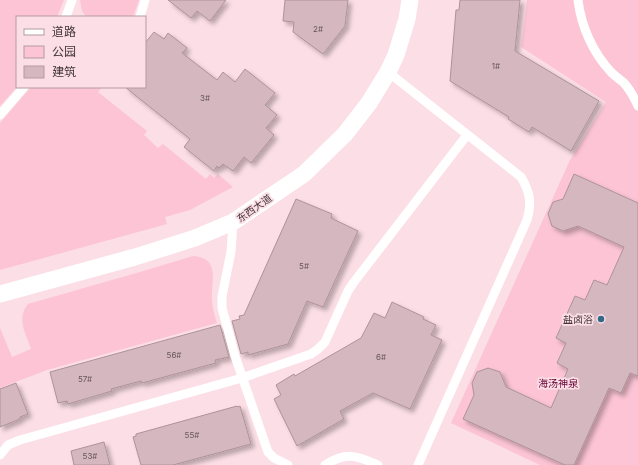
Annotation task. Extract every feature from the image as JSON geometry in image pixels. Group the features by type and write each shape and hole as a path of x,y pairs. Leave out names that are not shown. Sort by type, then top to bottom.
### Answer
{"street":[{"name":"东西大道","path":"0,294 142,255 195,238 233,222 304,174 345,134 369,103 388,72 396,55 410,0"}],"lane":[{"path":"66,16 72,0"},
{"path":"140,16 145,0"},
{"path":"578,0 583,23 598,56 611,72 624,83 638,106"},
{"path":"388,72 521,177 526,185 530,208 527,220 418,465"},
{"path":"0,115 23,88"},
{"path":"0,455 8,445 20,440 242,378 311,354 325,342 348,290 467,135"},
{"path":"233,222 231,252 222,296 222,308 242,378 268,452 274,458 288,465"},
{"path":"325,465 344,456 353,456 378,465"}],"green space":[{"path":"0,0 64,0 57,16 16,16 16,88 0,106"},
{"path":"80,0 139,0 133,16 85,16 82,11"},
{"name":"海汤神泉","path":"527,0 638,0 638,465 540,465 451,423 570,160 606,102 521,47"},
{"path":"30,88 101,88 98,92 147,131 144,135 158,148 163,144 206,179 210,174 214,178 218,174 233,187 190,210 165,217 167,224 0,270 0,123"},
{"path":"193,256 201,257 206,260 212,268 212,300 217,323 47,370 0,388 0,328 12,357 31,349 22,321 24,310 28,304"}],"building":[{"path":"168,0 226,0 210,21 197,11 191,18"},
{"path":"285,0 348,0 345,26 323,54 293,32 294,22 283,21"},
{"path":"460,0 520,0 515,51 599,101 571,151 532,127 529,132 508,119 509,117 450,81 456,10 459,10"},
{"path":"154,32 164,39 168,33 187,48 182,53 217,80 223,72 235,82 245,69 275,93 265,105 277,115 266,128 274,135 251,163 244,157 233,171 223,164 219,168 217,166 214,171 184,147 190,139 126,88 146,88 146,42"},
{"name":"盐卤浴","path":"574,174 638,203 638,376 630,373 621,393 609,388 574,465 565,465 463,419 474,395 472,383 477,372 488,368 500,372 506,387 551,408 568,369 557,363 566,343 556,338 575,296 585,300 594,280 607,285 624,247 578,226 563,231 552,226 548,214 553,202 563,199"},
{"path":"296,199 332,214 331,218 358,231 323,307 307,301 288,344 248,355 248,352 241,354 232,321 240,319 239,316 244,315"},
{"path":"392,302 424,317 423,319 436,325 431,335 442,340 410,409 373,393 340,411 344,419 297,446 274,399 281,395 276,385 294,374 295,376 361,338 374,313 385,318"},
{"path":"220,325 229,357 215,360 216,363 142,383 141,381 111,389 112,391 68,404 67,401 58,403 50,372"},
{"path":"16,383 28,414 0,427 0,389"},
{"path":"240,406 251,444 173,465 141,465 133,437 136,436 136,434"},
{"path":"104,442 110,465 74,465 71,451"}],"place":[{"name":"盐卤浴","path":"601,319"}]}
